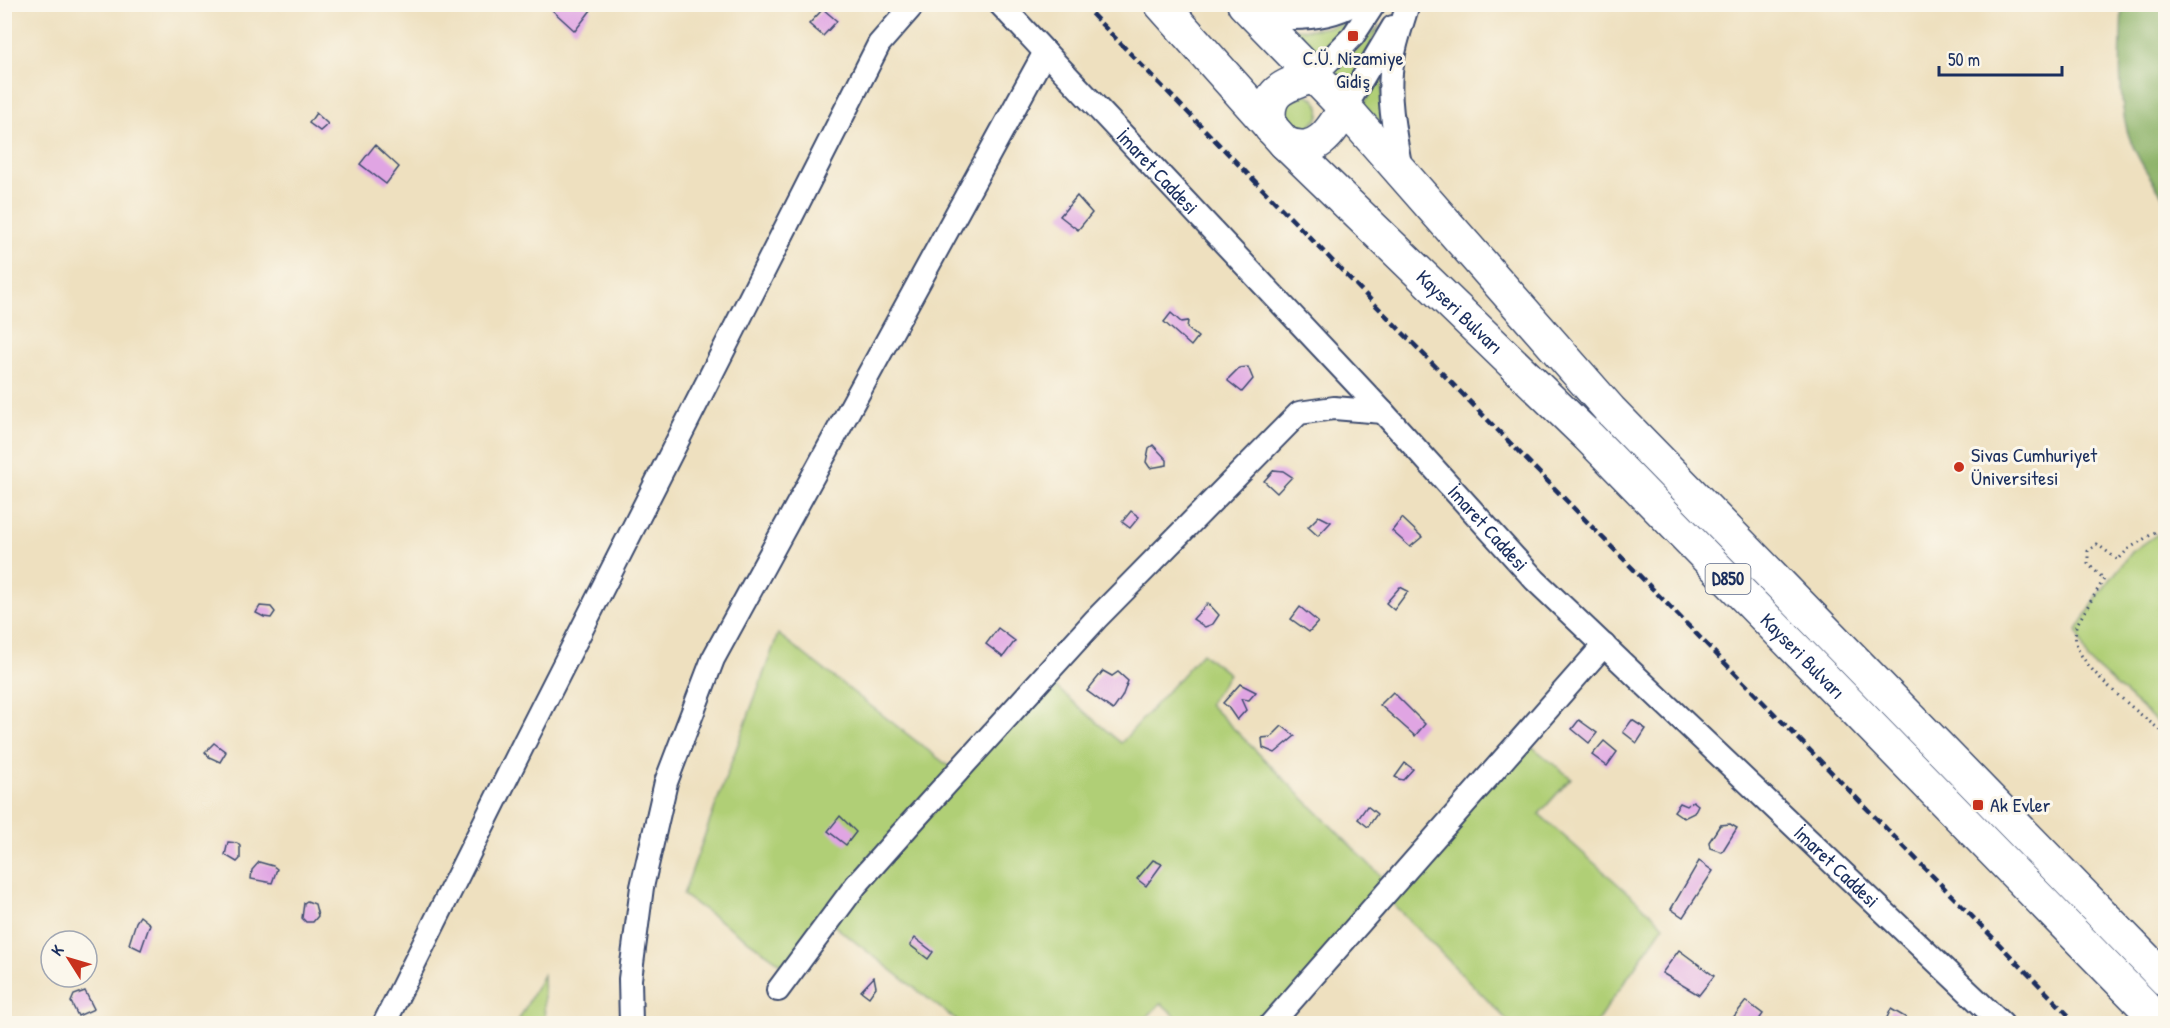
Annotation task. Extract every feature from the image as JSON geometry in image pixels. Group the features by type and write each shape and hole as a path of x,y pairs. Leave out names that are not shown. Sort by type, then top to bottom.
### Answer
{"highway":[{"name":"Kayseri Bulvarı","path":"1161,4 1278,135 1588,436 2162,1023"},
{"path":"1249,10 1314,76 1345,108 1332,129 1315,145 1302,148 1278,135 1269,112 1273,97 1278,91 1290,82 1314,76"},
{"name":"Kayseri Bulvarı","path":"1345,108 1610,410 2166,980"}],"street":[{"path":"384,1023 879,44 914,4"},
{"name":"İmaret Caddesi","path":"1000,4 1383,412 1535,580 2002,1023"},
{"path":"1249,10 1286,20 1334,12 1354,4"},
{"path":"1314,76 1353,36 1374,4"},
{"path":"1345,108 1408,4"},
{"path":"1401,171 1392,100 1391,72 1396,43 1408,4"},
{"path":"631,1023 630,979 642,887 666,782 713,659 1045,52"},
{"path":"778,990 856,885 1096,619 1299,413 1334,408 1383,412"},
{"path":"1271,1023 1604,645"}],"path":[{"path":"2166,529 2160,529 2128,549 2118,560 2097,544 2088,551 2088,564 2104,579 2076,626 2075,635 2078,649 2085,662 2122,698 2166,735"}],"green space":[{"path":"2122,5 2165,5 2165,199 2138,157 2127,130 2121,83"},
{"path":"1361,15 1319,56 1293,29 1328,27 1345,23"},
{"path":"1380,25 1349,89 1333,73"},
{"path":"1382,68 1383,125 1363,105"},
{"path":"1306,94 1317,103 1319,117 1307,129 1296,129 1286,120 1284,104"},
{"path":"2159,533 2166,533 2165,729 2088,660 2077,630 2099,594 2132,552"},
{"path":"778,634 960,775 1051,683 1121,743 1202,653 1229,674 1209,704 1388,883 1525,741 1571,778 1539,814 1664,925 1596,1023 1510,1023 1391,902 1258,1024 1183,1023 1161,1003 1141,1023 961,1024 832,924 786,967 683,895"},
{"path":"543,975 545,1023 517,1023"}],"building":[{"path":"557,4 584,4 591,10 575,31 552,10"},
{"path":"823,9 837,21 823,36 809,24"},
{"path":"316,113 328,124 320,131 309,123"},
{"path":"375,145 399,167 386,184 360,164"},
{"path":"1077,196 1092,213 1078,230 1060,216"},
{"path":"1171,313 1181,322 1188,321 1187,328 1198,337 1191,346 1164,322"},
{"path":"1248,367 1253,379 1242,392 1228,381 1239,368"},
{"path":"1153,445 1167,460 1167,465 1150,468 1146,462 1149,448"},
{"path":"1274,470 1283,471 1292,477 1277,493 1264,481"},
{"path":"1131,511 1139,517 1130,528 1122,522"},
{"path":"1319,516 1331,522 1318,536 1308,527"},
{"path":"1402,518 1422,537 1410,547 1392,531"},
{"path":"1400,587 1408,591 1394,610 1386,603"},
{"path":"1208,603 1219,615 1213,624 1205,627 1193,619"},
{"path":"260,606 271,607 275,612 271,618 256,613"},
{"path":"1300,607 1318,622 1309,632 1291,619"},
{"path":"998,628 1015,641 1003,657 986,644"},
{"path":"1103,671 1112,676 1118,672 1128,681 1122,697 1113,710 1087,691"},
{"path":"1240,684 1256,692 1249,700 1241,699 1246,710 1237,720 1223,703"},
{"path":"1393,692 1425,724 1415,736 1380,705"},
{"path":"1579,720 1597,733 1589,743 1572,729"},
{"path":"1632,720 1646,729 1637,743 1623,732"},
{"path":"1282,726 1295,736 1275,753 1263,748 1262,738 1271,737"},
{"path":"1604,741 1617,752 1607,766 1592,755"},
{"path":"214,743 226,752 220,762 209,757 205,752"},
{"path":"1405,763 1413,769 1403,780 1395,777"},
{"path":"1693,801 1698,805 1694,813 1684,818 1674,811 1680,803 1687,806"},
{"path":"1367,806 1377,814 1368,827 1358,819"},
{"path":"840,816 856,832 846,845 828,831"},
{"path":"1730,824 1737,828 1722,852 1710,848 1709,842 1720,825"},
{"path":"228,842 237,843 240,846 240,859 237,862 225,855"},
{"path":"1153,860 1162,864 1146,886 1137,879"},
{"path":"1699,861 1713,871 1683,917 1671,909"},
{"path":"259,862 277,869 272,883 251,879 252,870"},
{"path":"307,901 315,904 318,916 313,922 306,922 302,918 304,903"},
{"path":"140,916 150,924 141,950 129,944"},
{"path":"915,938 933,952 928,959 910,945"},
{"path":"1679,950 1714,976 1699,995 1662,973"},
{"path":"874,977 876,987 869,997 861,991"},
{"path":"85,991 94,1009 78,1016 71,1002 74,995"},
{"path":"1746,1001 1763,1014 1756,1024 1737,1024 1732,1019"},
{"path":"1891,1009 1912,1021 1911,1024 1884,1024"}],"railway":[{"path":"1082,4 2077,1024"}],"place":[{"name":"C.Ü. Nizamiye Gidiş","path":"1353,36"},
{"name":"Sivas Cumhuriyet Üniversitesi","path":"1959,467"},
{"name":"Ak Evler","path":"1978,805"}]}
